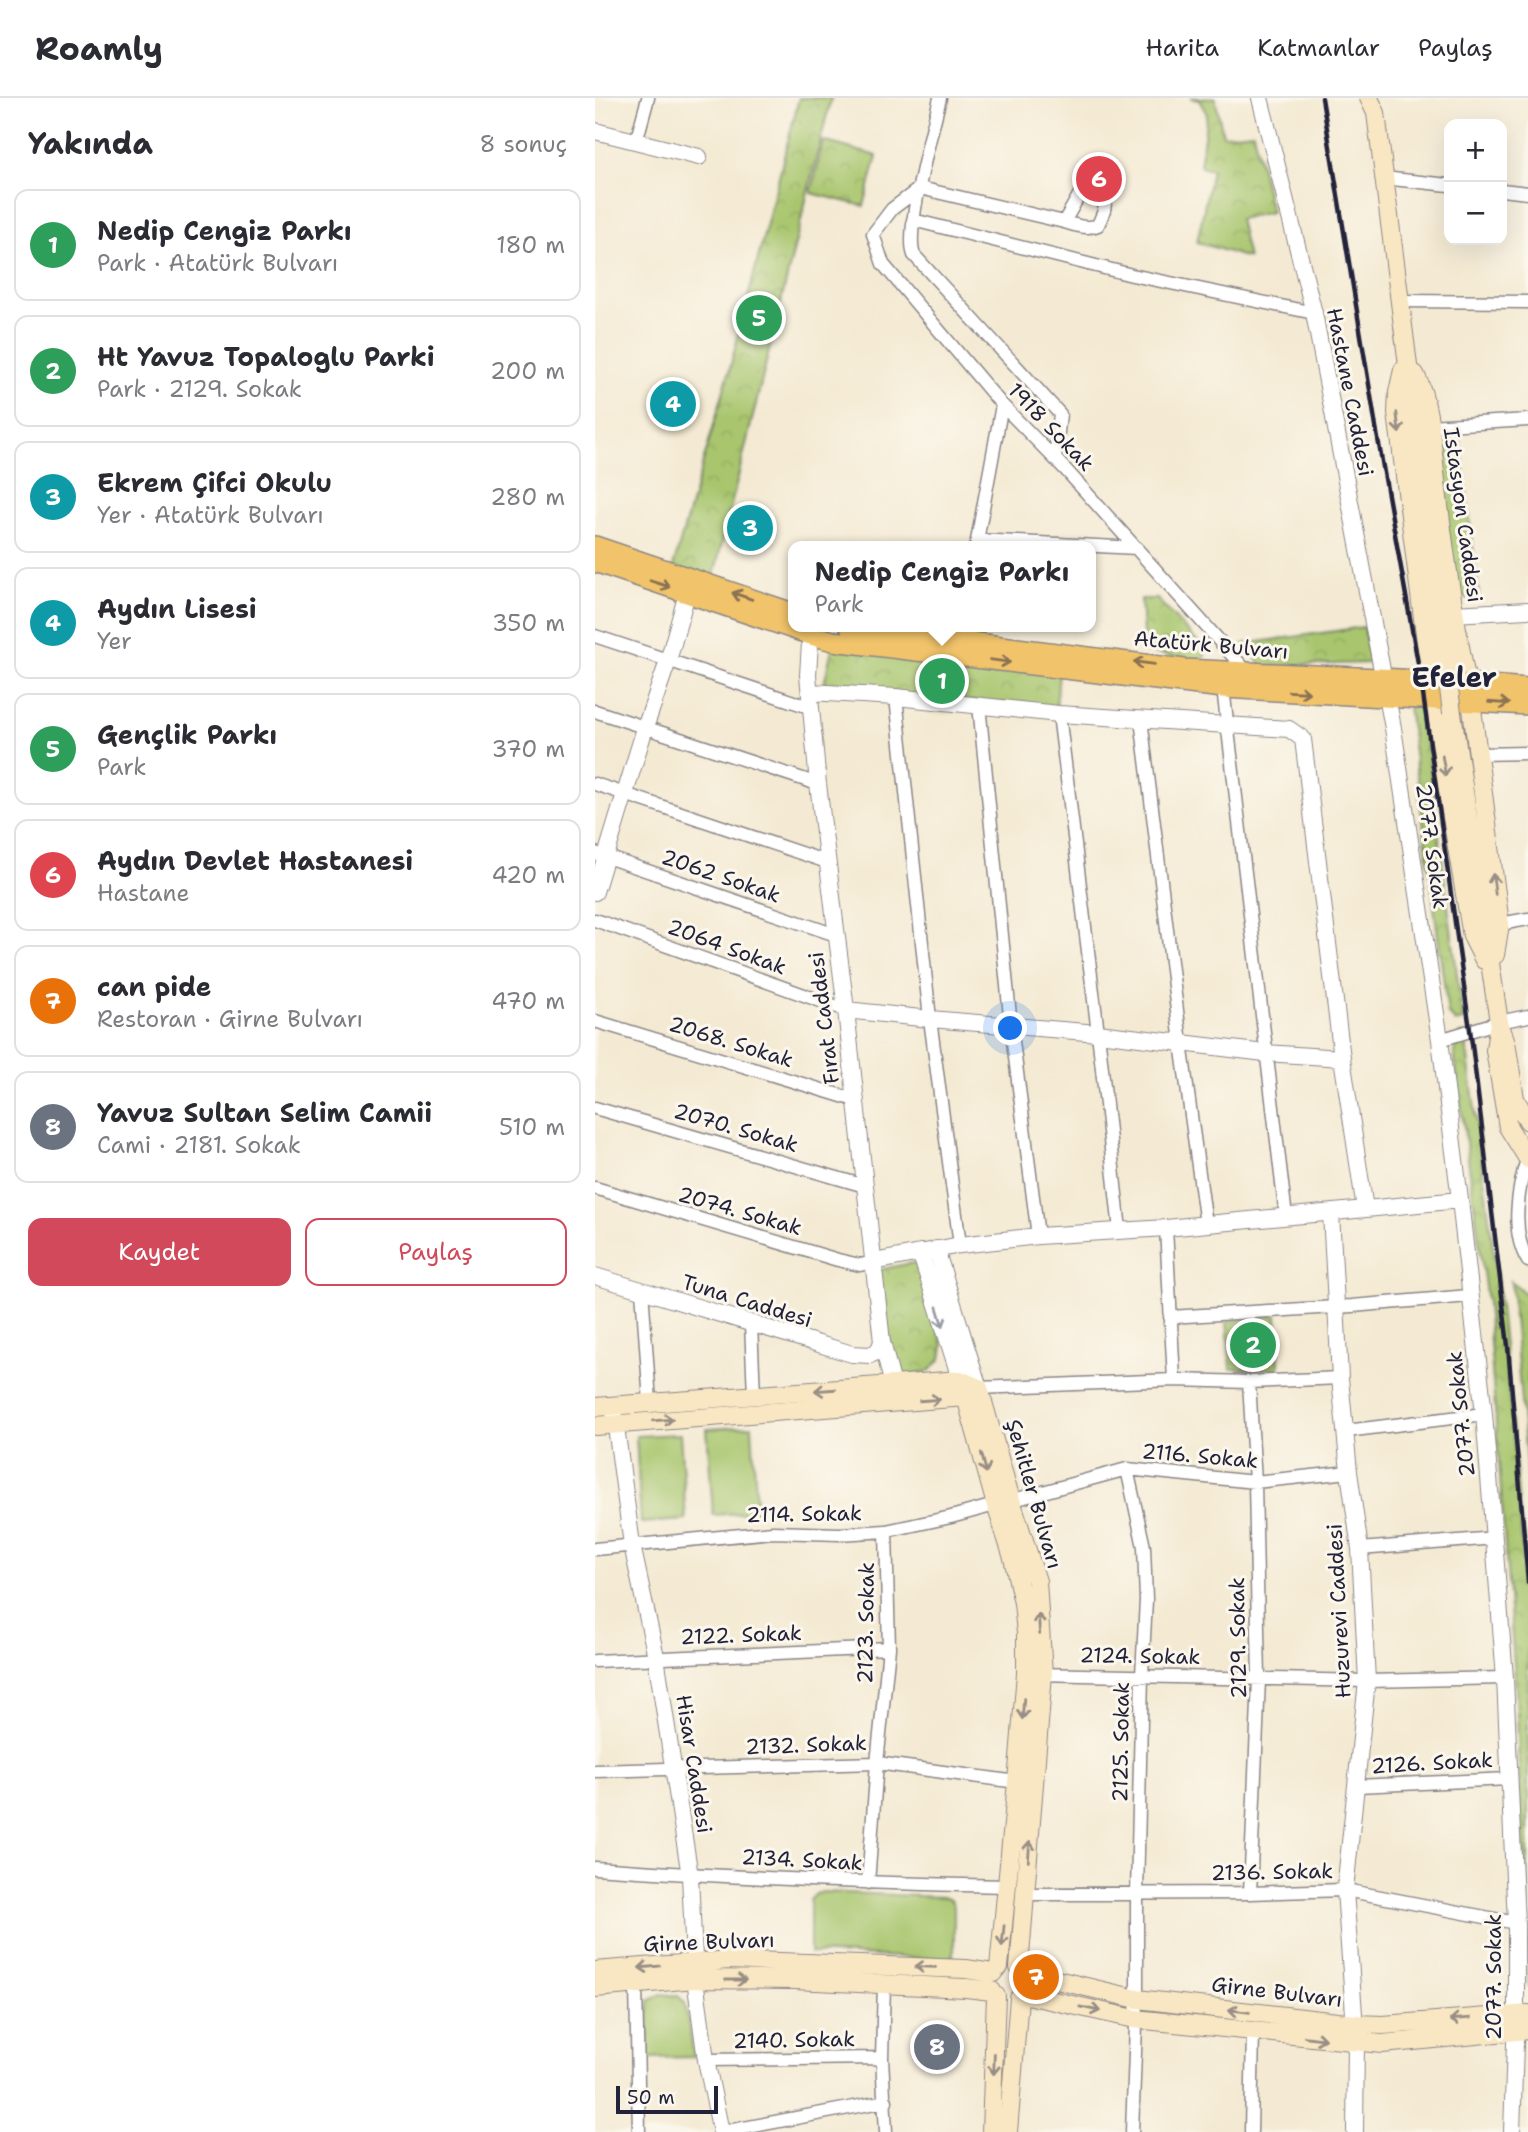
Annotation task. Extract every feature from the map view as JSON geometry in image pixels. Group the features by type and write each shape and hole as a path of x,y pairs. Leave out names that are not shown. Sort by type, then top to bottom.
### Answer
{"main road":[{"path":"1374,103 1406,356 1437,684 1472,936 1492,975"},
{"name":"Istasyon Caddesi","path":"1406,356 1422,388 1429,426 1453,614 1478,754 1500,923 1492,975"},
{"path":"595,546 689,586"},
{"path":"595,562 788,612"},
{"name":"Atatürk Bulvarı","path":"689,586 788,623"},
{"name":"Atatürk Bulvarı","path":"813,632 833,640 959,641 1223,688 1248,681"},
{"name":"Atatürk Bulvarı","path":"890,632 1184,668 1248,681 1385,688 1437,684 1469,692 1528,688"},
{"path":"1437,684 1452,713 1499,1022 1506,1042 1515,1098 1528,1121"},
{"path":"1469,692 1528,705"},
{"path":"1499,1022 1495,1050 1508,1127 1528,1158"},
{"path":"595,1426 968,1388"},
{"name":"Şehitler Bulvarı","path":"968,1388 1003,1503 1034,1673 1021,1970 1027,1983 1021,1996 1008,2132"},
{"path":"604,1406 754,1395 893,1394"},
{"name":"Şehitler Bulvarı","path":"991,2132 995,1982 1008,1886 1017,1782 1034,1673"},
{"name":"Girne Bulvarı","path":"595,1988 636,1985 729,1960 966,1969 995,1982"},
{"path":"1021,1970 1009,1965 995,1982 1007,2001 1021,1996"},
{"name":"Girne Bulvarı","path":"1021,1970 1137,1999 1356,2033 1382,2044 1522,2022"},
{"name":"Girne Bulvarı","path":"595,1971 695,1971 793,1980 966,1988 995,1982"},
{"name":"Girne Bulvarı","path":"1021,1996 1135,2019 1253,2031 1356,2033"}],"street":[{"path":"636,142 647,98"},
{"path":"940,98 913,220 911,248 914,255 1061,414 1055,459"},
{"name":"Hastane Caddesi","path":"1261,98 1314,313 1385,688"},
{"path":"595,131 699,158"},
{"path":"1384,178 1444,184"},
{"path":"920,188 1064,222"},
{"name":"1918 Sokak","path":"920,188 893,209 873,234 883,264 1002,405 1137,548 1248,681"},
{"path":"1507,191 1528,193"},
{"path":"913,220 1132,275 1314,313"},
{"path":"1399,301 1528,302"},
{"path":"977,541 1002,405"},
{"path":"1429,426 1528,420"},
{"path":"1096,547 1137,548"},
{"path":"595,892 600,855 625,794 689,586"},
{"path":"1453,614 1528,610"},
{"name":"Fırat Caddesi","path":"811,632 808,675 818,784 882,1342 893,1394"},
{"path":"595,636 668,661 811,700 896,697 1059,713 1289,729 1303,739 1342,1058 1365,1209"},
{"path":"1223,688 1286,1217"},
{"name":"2077. Sokak","path":"1385,688 1440,1040 1484,1414 1495,1538 1505,1678 1522,2022 1512,2132"},
{"path":"896,697 930,1019 960,1245"},
{"path":"979,705 1011,1026 1038,1236"},
{"path":"595,711 818,784"},
{"path":"1059,713 1120,1230"},
{"path":"1141,719 1206,1224"},
{"path":"1478,754 1528,753"},
{"path":"595,784 827,862"},
{"name":"2062 Sokak","path":"600,855 835,935"},
{"path":"1500,923 1528,919"},
{"name":"2064 Sokak","path":"595,920 846,1010"},
{"path":"846,1010 1098,1033 1265,1053 1342,1058"},
{"path":"1440,1040 1528,1016"},
{"name":"2068. Sokak","path":"595,1021 855,1100"},
{"name":"2070. Sokak","path":"595,1108 865,1185"},
{"path":"1528,1158 1517,1193 1517,1213 1524,1255 1528,1261"},
{"name":"2074. Sokak","path":"595,1188 838,1260 860,1265 874,1262"},
{"path":"874,1262 960,1245 1038,1236 1166,1228 1459,1200"},
{"name":"Huzurevi Caddesi","path":"1331,1213 1339,1378 1360,1549 1367,1681 1345,1890 1356,2033 1355,2132"},
{"path":"1166,1228 1174,1380"},
{"name":"Şehitler Bulvarı","path":"928,1251 968,1388"},
{"name":"Tuna Caddesi","path":"595,1276 852,1354 870,1355 878,1351 882,1342"},
{"path":"642,1290 650,1402"},
{"path":"1170,1317 1469,1296"},
{"path":"751,1324 754,1395"},
{"path":"968,1388 1174,1380 1249,1382 1339,1378"},
{"name":"2129. Sokak","path":"1249,1382 1255,1482 1259,1679 1250,1893"},
{"name":"Hisar Caddesi","path":"604,1406 615,1424 632,1545 656,1657 689,1875 695,1971 706,2060 721,2132"},
{"path":"1346,1431 1484,1414"},
{"name":"2116. Sokak","path":"1003,1503 1127,1469 1255,1482 1349,1472"},
{"name":"2125. Sokak","path":"1127,1469 1144,1547 1146,1600 1132,2132"},
{"name":"2114. Sokak","path":"595,1549 773,1532 840,1534 886,1531 1003,1503"},
{"name":"2123. Sokak","path":"868,1883 889,1648 886,1531"},
{"path":"1360,1549 1495,1538"},
{"name":"2122. Sokak","path":"595,1661 889,1648"},
{"name":"2124. Sokak","path":"1034,1673 1367,1681 1505,1678"},
{"name":"2132. Sokak","path":"595,1771 877,1763 1017,1782"},
{"name":"2126. Sokak","path":"1357,1786 1509,1779"},
{"name":"2134. Sokak","path":"595,1868 868,1883 1008,1886"},
{"name":"2136. Sokak","path":"1026,1894 1345,1890 1516,1923"},
{"path":"884,1984 882,2058 886,2132"},
{"path":"636,1985 639,2132"},
{"path":"1251,2132 1253,2031"},
{"name":"2140. Sokak","path":"706,2060 882,2058"},
{"path":"721,2132 886,2101"}],"green space":[{"path":"799,98 831,98 713,579 673,567 729,372"},
{"path":"1190,98 1215,98 1223,135 1253,132 1271,212 1239,219 1248,258 1197,242 1212,170 1200,166 1207,114 1199,100"},
{"path":"823,141 877,156 864,206 811,193"},
{"path":"1459,432 1479,597 1455,599 1436,434"},
{"path":"1141,599 1157,599 1202,647 1205,656 1198,662 1144,651"},
{"path":"1364,627 1369,663 1262,666 1244,644"},
{"path":"832,648 1059,672 1056,708 823,689"},
{"path":"1408,706 1422,706 1463,1020 1456,1022 1448,1014"},
{"path":"1460,1034 1465,1034 1497,1278 1515,1455 1528,1626 1528,1988 1516,1691 1487,1302 1454,1052"},
{"path":"911,1263 918,1265 943,1345 941,1359 929,1371 894,1378 878,1273 883,1269"},
{"path":"1511,1281 1528,1296 1528,1485"},
{"path":"1277,1315 1279,1369 1231,1369 1227,1321"},
{"path":"752,1426 757,1512 713,1515 707,1429"},
{"path":"680,1434 686,1520 641,1523 636,1436"},
{"path":"823,1892 943,1897 951,1900 954,1907 954,1956 946,1959 810,1953 810,1900"},
{"path":"661,1994 678,1996 685,2003 694,2057 648,2058 649,2001"}],"railway":[{"path":"1322,98 1421,680 1472,1044 1508,1346 1528,1582"}],"place":[{"name":"Aydın Devlet Hastanesi","path":"1099,179"},
{"name":"Gençlik Parkı","path":"759,318"},
{"name":"Aydın Lisesi","path":"673,404"},
{"name":"Ekrem Çifci Okulu","path":"750,528"},
{"name":"Nedip Cengiz Parkı","path":"942,681"},
{"name":"Ht Yavuz Topaloglu Parki","path":"1253,1345"},
{"name":"can pide","path":"1036,1977"},
{"name":"Yavuz Sultan Selim Camii","path":"937,2047"}],"district":[{"name":"Efeler","path":"1454,677"}]}
